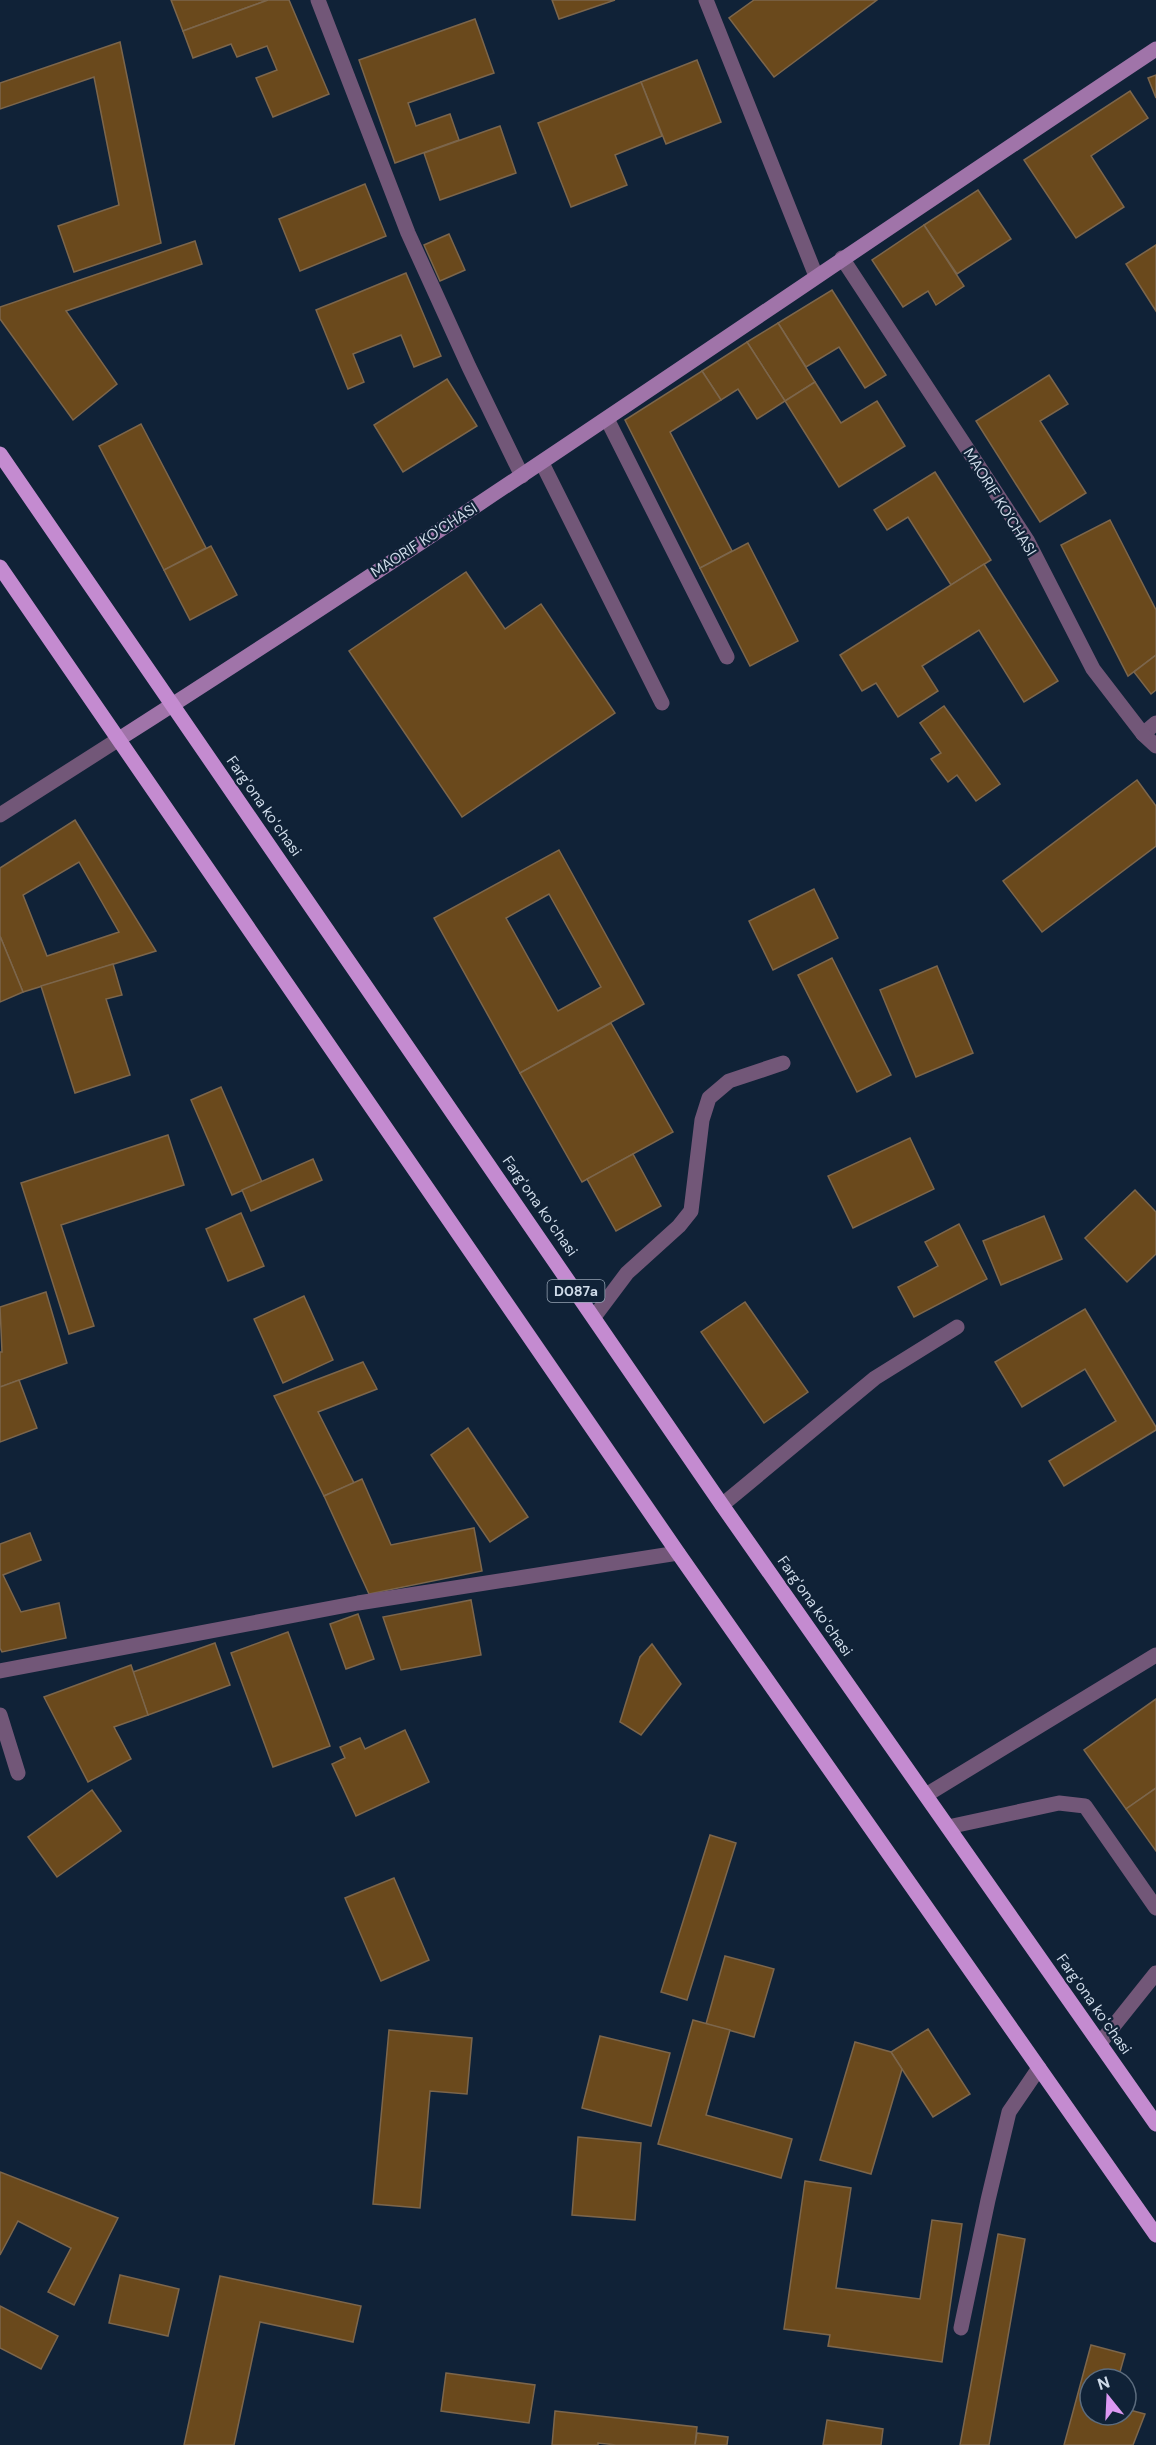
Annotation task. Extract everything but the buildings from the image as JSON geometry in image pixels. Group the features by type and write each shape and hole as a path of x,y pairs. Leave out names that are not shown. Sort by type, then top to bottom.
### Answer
{"main road":[{"name":"Fargʻona koʻchasi","path":"0,454 722,1504 1156,2124"},
{"path":"0,567 678,1553 1156,2235"}],"street":[{"path":"318,0 408,233 469,368 522,476"},
{"path":"706,0 816,276"},
{"name":"MAORIF KO'CHASI","path":"0,815 542,463 842,258 1156,49"},
{"name":"MAORIF KO'CHASI","path":"842,258 1027,540 1093,669 1143,734 1156,746"},
{"path":"607,419 727,657"},
{"path":"542,463 662,703"},
{"path":"1143,734 1156,723"},
{"path":"594,1317 627,1272 679,1226 691,1211 702,1120 709,1098 729,1082 783,1063"},
{"path":"722,1504 875,1378 957,1327"},
{"path":"0,1671 358,1603 678,1553"},
{"path":"926,1796 1156,1655"},
{"path":"0,1715 18,1773"},
{"path":"948,1827 1059,1803 1085,1806 1156,1908"},
{"path":"1100,2043 1156,1973"},
{"path":"961,2328 1009,2112 1039,2068"}]}
